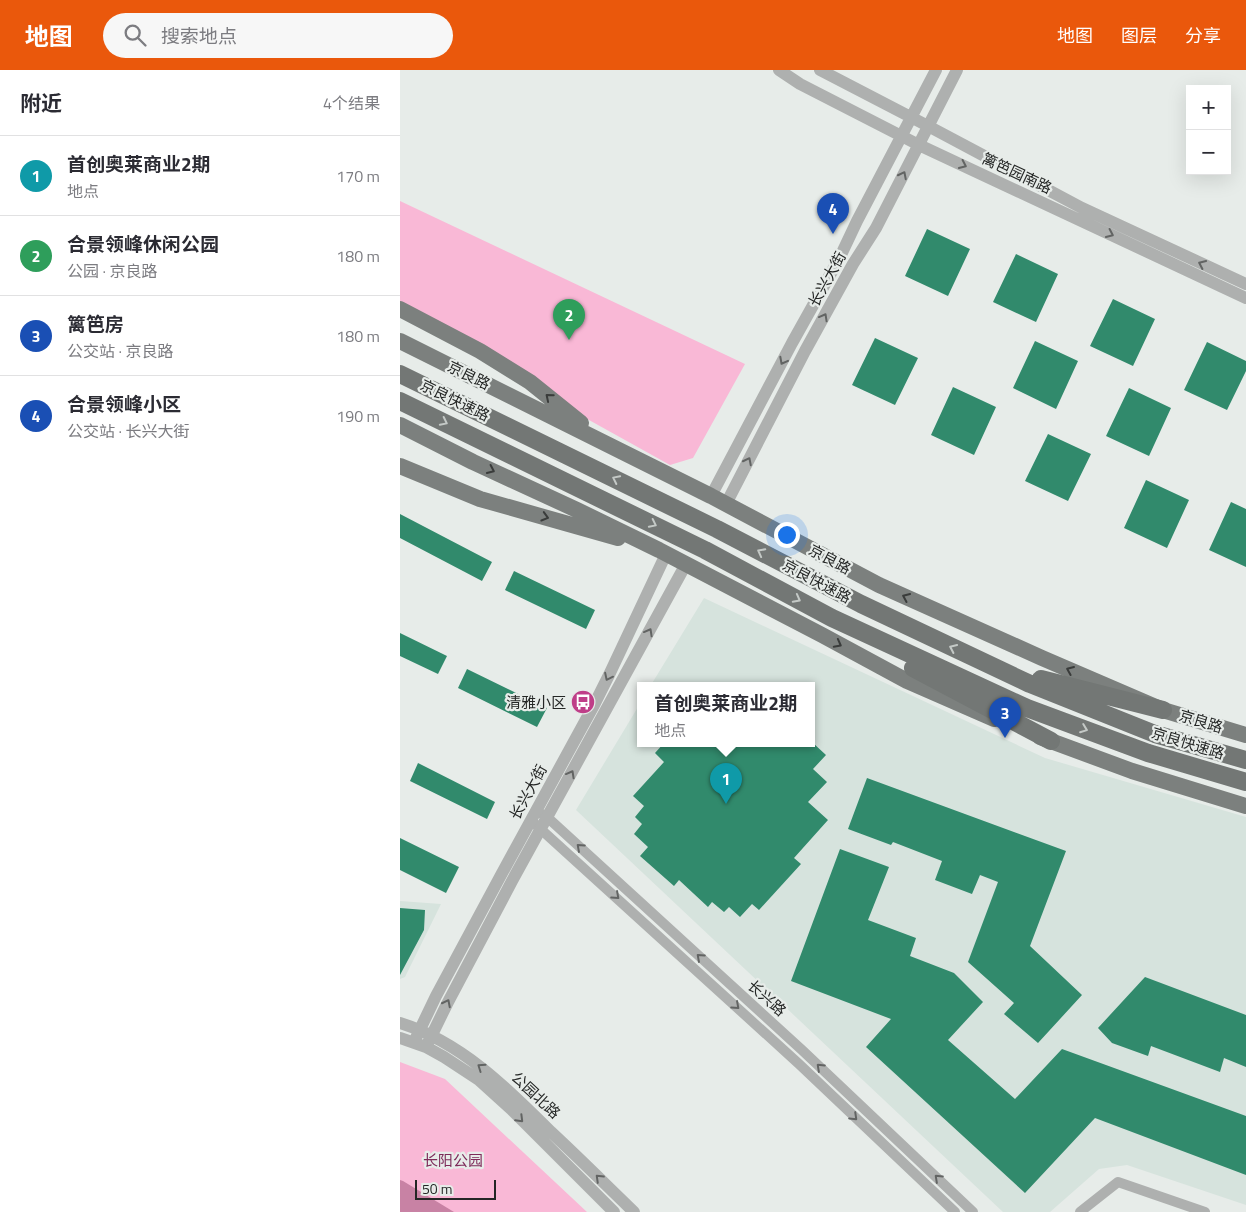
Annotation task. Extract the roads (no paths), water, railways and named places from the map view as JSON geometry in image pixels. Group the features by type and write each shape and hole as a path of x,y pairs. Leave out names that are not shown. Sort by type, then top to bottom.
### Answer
{"highway":[{"name":"京良快速路","path":"400,374 717,528 861,604 997,669 1155,734 1246,760"},
{"name":"京良快速路","path":"400,401 705,550 832,618 1027,708 1148,754 1246,782"},
{"path":"832,618 860,638 1051,741"},
{"path":"997,669 1164,710"}],"main road":[{"path":"400,309 480,351 530,382 576,420 615,448"},
{"name":"京良路","path":"400,341 711,496 878,585 1164,710 1246,735"},
{"path":"400,425 686,564 907,681 1011,726 1132,771 1246,806"},
{"path":"400,466 480,499 662,552"}],"street":[{"name":"篱笆园南路","path":"779,70 800,84 919,145 1246,298"},
{"name":"篱笆园南路","path":"820,70 1082,208 1246,284"},
{"name":"长兴大街","path":"711,496 792,343 840,258 857,221 936,70"},
{"name":"长兴大街","path":"726,504 805,351 853,264 876,228 957,70"},
{"name":"长兴大街","path":"423,1039 447,1004 539,819 609,675 662,552"},
{"name":"长兴大街","path":"539,819 686,564"},
{"name":"长兴路","path":"539,819 955,1212"},
{"name":"长兴路","path":"539,819 802,1050 973,1212"},
{"name":"公园北路","path":"400,1023 444,1057 479,1080 614,1212"},
{"name":"公园北路","path":"400,1038 423,1039 451,1047 486,1070 634,1212"},
{"path":"1080,1212 1118,1182 1205,1212"}],"place":[{"name":"合景领峰小区","path":"833,234"},
{"name":"合景领峰休闲公园","path":"569,340"},
{"name":"清雅小区","path":"583,702"},
{"name":"篱笆房","path":"1005,738"},
{"name":"首创奥莱商业2期","path":"726,804"}],"park label":[{"name":"长阳公园","path":"453,1160"}]}
